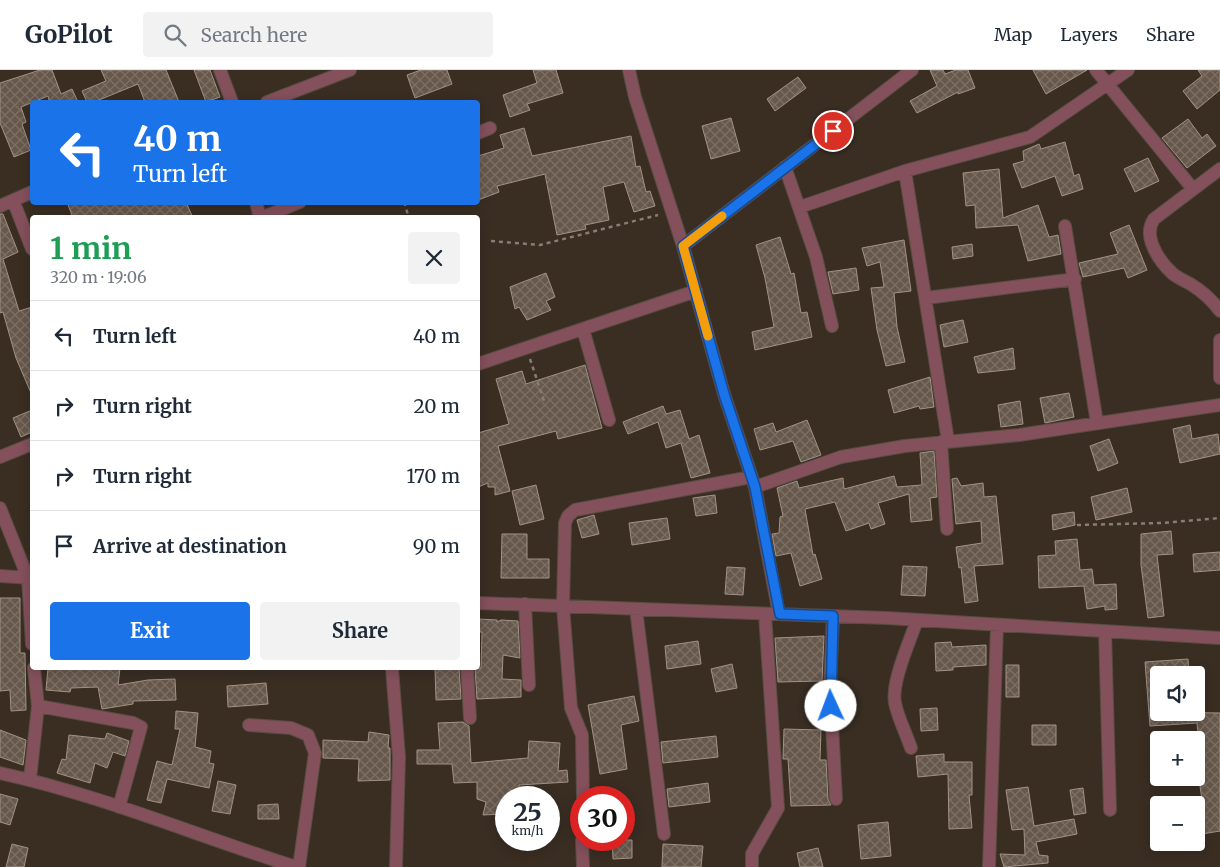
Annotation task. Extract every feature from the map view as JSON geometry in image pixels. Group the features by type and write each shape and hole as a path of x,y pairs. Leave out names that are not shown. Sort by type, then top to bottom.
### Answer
{"street":[{"path":"220,70 231,100"},
{"path":"272,100 350,70"},
{"path":"629,70 635,96 683,246 724,394 753,482 780,614"},
{"path":"683,246 912,70"},
{"path":"1096,70 1193,189"},
{"path":"800,207 905,171 1030,137 1128,70"},
{"path":"785,167 816,257 832,326"},
{"path":"1220,169 1154,219 1149,226 1149,233 1157,255 1173,274 1206,295 1220,311"},
{"path":"905,171 926,298 945,442 947,529"},
{"path":"0,206 30,193"},
{"path":"13,200 30,244"},
{"path":"278,214 294,205"},
{"path":"1065,226 1097,423"},
{"path":"926,298 1074,279"},
{"path":"480,363 696,291"},
{"path":"582,329 609,420"},
{"path":"1220,340 1220,378"},
{"path":"583,786 582,735 571,708 563,606 565,522 568,516 575,510 753,482 841,457 945,442 1020,435 1220,405"},
{"path":"0,457 30,445"},
{"path":"0,508 30,578 0,576"},
{"path":"480,603 833,616 1220,638"},
{"path":"525,604 529,685"},
{"path":"636,609 664,834"},
{"path":"752,867 752,854 778,808 765,614"},
{"path":"833,616 830,688 836,799"},
{"path":"911,748 895,704 894,693 896,680 917,620"},
{"path":"989,867 997,625"},
{"path":"1105,631 1110,810"},
{"path":"30,779 38,706 34,670"},
{"path":"392,670 399,757 396,867"},
{"path":"467,670 470,718"},
{"path":"38,706 133,723 141,727 119,807"},
{"path":"0,773 30,779 119,807 297,867 315,752 308,735 291,728 249,725"},
{"path":"582,851 583,867"}],"path":[{"path":"491,241 540,245 672,211"},
{"path":"527,348 545,404"},
{"path":"1077,525 1162,523 1220,518"}],"building":[{"path":"40,70 52,70 61,94 72,89 77,100 49,100 48,96 38,100 30,100 30,103 21,107 26,122 22,124 30,150 14,157 0,123 0,83"},
{"path":"101,70 166,70 178,100 144,100 138,84 99,100 86,100 82,91 106,81"},
{"path":"194,70 210,70 220,97 205,100"},
{"path":"421,70 447,70 452,84 415,98 407,75"},
{"path":"533,70 556,70 563,93 527,104 530,110 510,117 503,95 537,83"},
{"path":"930,70 943,70 945,74 956,70 968,70 975,88 958,94 958,92 917,113 910,101 937,86"},
{"path":"1033,70 1087,70 1046,94"},
{"path":"1198,70 1220,70 1220,90 1197,109 1183,91 1202,76"},
{"path":"798,77 806,88 775,111 767,99"},
{"path":"731,118 740,151 711,159 702,126"},
{"path":"1188,119 1202,138 1207,134 1216,146 1187,168 1162,138"},
{"path":"524,128 532,156 631,136 636,167 640,166 646,192 650,191 655,206 634,212 624,182 603,187 609,220 585,225 586,229 557,235 545,174 497,186 499,192 480,199 480,155 504,148 500,135"},
{"path":"1065,142 1074,176 1079,174 1083,189 1062,196 1055,176 1022,188 1013,164 1024,161 1023,151 1039,144 1041,149"},
{"path":"1148,158 1159,181 1135,192 1124,169"},
{"path":"999,169 1003,218 1038,205 1049,237 1058,235 1061,254 1028,261 1018,225 976,228 975,205 966,206 963,173"},
{"path":"68,205 187,205 192,215 72,215"},
{"path":"0,214 3,214 18,252 3,259 19,311 30,308 30,391 16,358 3,312 0,313"},
{"path":"1129,225 1147,270 1128,278 1124,268 1083,277 1079,263 1118,254 1110,233"},
{"path":"780,237 791,274 794,273 801,313 807,312 812,337 755,350 752,332 774,327 765,278 756,245"},
{"path":"904,240 911,291 894,293 897,327 905,362 886,366 877,330 871,288 884,287 880,262 867,266 862,248"},
{"path":"972,244 973,256 953,259 952,247"},
{"path":"856,268 859,290 833,294 828,272"},
{"path":"546,273 555,297 546,301 551,310 527,320 519,307 515,309 510,287"},
{"path":"963,320 968,342 944,347 940,325"},
{"path":"1013,348 1015,369 978,373 974,357"},
{"path":"585,365 602,428 558,439 556,431 498,446 510,491 495,495 495,487 488,487 488,483 480,486 480,432 509,424 496,379 522,371 526,384"},
{"path":"930,377 934,407 920,409 919,406 894,413 888,390"},
{"path":"1069,393 1074,417 1045,423 1040,398"},
{"path":"1020,401 1023,424 1001,427 998,405"},
{"path":"663,406 666,414 680,410 689,439 699,435 710,473 691,478 681,443 666,448 658,422 628,434 623,422"},
{"path":"30,411 30,433 21,437 13,418"},
{"path":"807,420 821,455 801,462 793,441 760,450 754,429 773,423 776,432"},
{"path":"1190,425 1192,439 1218,434 1220,454 1180,463 1173,429"},
{"path":"1109,439 1118,463 1098,471 1090,446"},
{"path":"934,451 937,497 930,498 932,520 911,522 909,494 878,503 885,524 871,529 869,523 846,531 835,502 805,509 813,555 815,554 822,579 800,586 791,553 776,556 772,534 779,533 780,517 783,516 777,488 797,481 799,488 843,478 844,489 894,476 897,487 922,485 920,453"},
{"path":"957,478 961,486 983,483 984,497 996,496 1003,564 974,566 978,601 965,603 961,567 959,568 956,547 982,543 981,521 956,524 952,479"},
{"path":"536,485 544,519 520,525 512,491"},
{"path":"1127,488 1132,512 1096,520 1091,497"},
{"path":"715,495 717,513 696,516 693,498"},
{"path":"1074,512 1075,525 1053,530 1052,515"},
{"path":"594,515 599,534 582,538 577,520"},
{"path":"667,518 670,539 632,545 629,523"},
{"path":"1171,531 1173,554 1157,555 1164,616 1148,618 1141,565 1141,534"},
{"path":"502,534 527,534 527,559 549,559 549,578 501,578"},
{"path":"1077,539 1080,570 1092,569 1094,585 1116,584 1117,609 1105,610 1105,606 1087,609 1084,586 1039,588 1038,556 1056,555 1055,541"},
{"path":"1220,552 1220,570 1194,572 1193,554"},
{"path":"903,566 927,567 925,596 901,595"},
{"path":"727,567 745,568 743,595 725,594"},
{"path":"0,598 20,598 20,653 25,653 26,710 11,711 10,690 0,691"},
{"path":"480,619 497,620 497,622 501,620 518,621 520,658 503,655 502,679 521,680 521,697 477,699 475,670 480,670 481,668 482,632 480,632"},
{"path":"824,636 822,681 778,682 775,638"},
{"path":"698,641 701,664 667,669 665,646"},
{"path":"951,642 952,647 986,645 986,665 953,667 953,670 936,671 935,643"},
{"path":"1188,659 1188,666 1150,666 1150,721 1205,721 1205,713 1220,713 1220,831 1205,834 1205,796 1202,796 1200,786 1205,786 1205,731 1198,731 1197,723 1150,726 1145,662"},
{"path":"732,664 737,688 716,692 711,669"},
{"path":"1006,665 1019,665 1019,697 1006,697"},
{"path":"48,670 120,670 118,685 148,680 175,679 176,700 133,701 133,704 102,709 98,687 71,688 70,692 46,690"},
{"path":"435,670 459,670 461,699 436,700"},
{"path":"266,683 268,704 228,707 227,686"},
{"path":"634,696 639,721 621,725 627,769 600,774 588,705"},
{"path":"937,708 938,730 921,731 920,709"},
{"path":"176,711 198,713 195,747 211,751 209,763 214,764 209,788 167,779 161,803 147,800 157,761 172,765 180,729 175,729"},
{"path":"463,722 469,726 471,763 528,758 529,741 560,743 558,771 567,770 568,782 495,786 495,814 483,815 486,802 477,799 477,782 454,783 452,764 417,764 417,750 440,750 438,723"},
{"path":"1032,725 1056,725 1056,745 1032,745"},
{"path":"784,729 821,730 820,760 826,760 828,799 831,805 791,806 788,759 783,759"},
{"path":"0,730 26,740 23,765 0,757"},
{"path":"369,732 389,735 390,780 358,781 359,759 323,758 323,740 368,742"},
{"path":"107,733 129,741 125,756 113,752 107,768 95,763 90,783 57,773 62,759 66,760 69,735 105,739"},
{"path":"716,736 718,757 663,763 661,742"},
{"path":"944,754 944,762 972,762 972,795 969,795 972,828 949,829 948,774 918,777 916,756"},
{"path":"218,781 236,785 230,814 212,811"},
{"path":"708,783 710,802 669,807 667,789"},
{"path":"1028,787 1034,826 1074,819 1077,834 1036,842 1039,855 1048,856 1048,863 1004,867 1000,854 1025,855 1024,829 1012,830 1006,790"},
{"path":"1083,788 1086,813 1074,815 1070,790"},
{"path":"0,794 18,799 10,825 0,822"},
{"path":"278,804 279,819 258,819 258,805"},
{"path":"888,822 891,856 861,859 858,825"},
{"path":"12,844 28,848 24,867 6,867"},
{"path":"663,844 703,846 701,867 662,867"},
{"path":"818,848 823,867 800,867 797,853"},
{"path":"613,851 632,851 632,858 613,859"}],"slow traffic":[{"path":"708,336 683,246 722,216"}],"route":[{"path":"831,706 833,616 780,614 755,487 724,394 683,246 833,131"}]}
